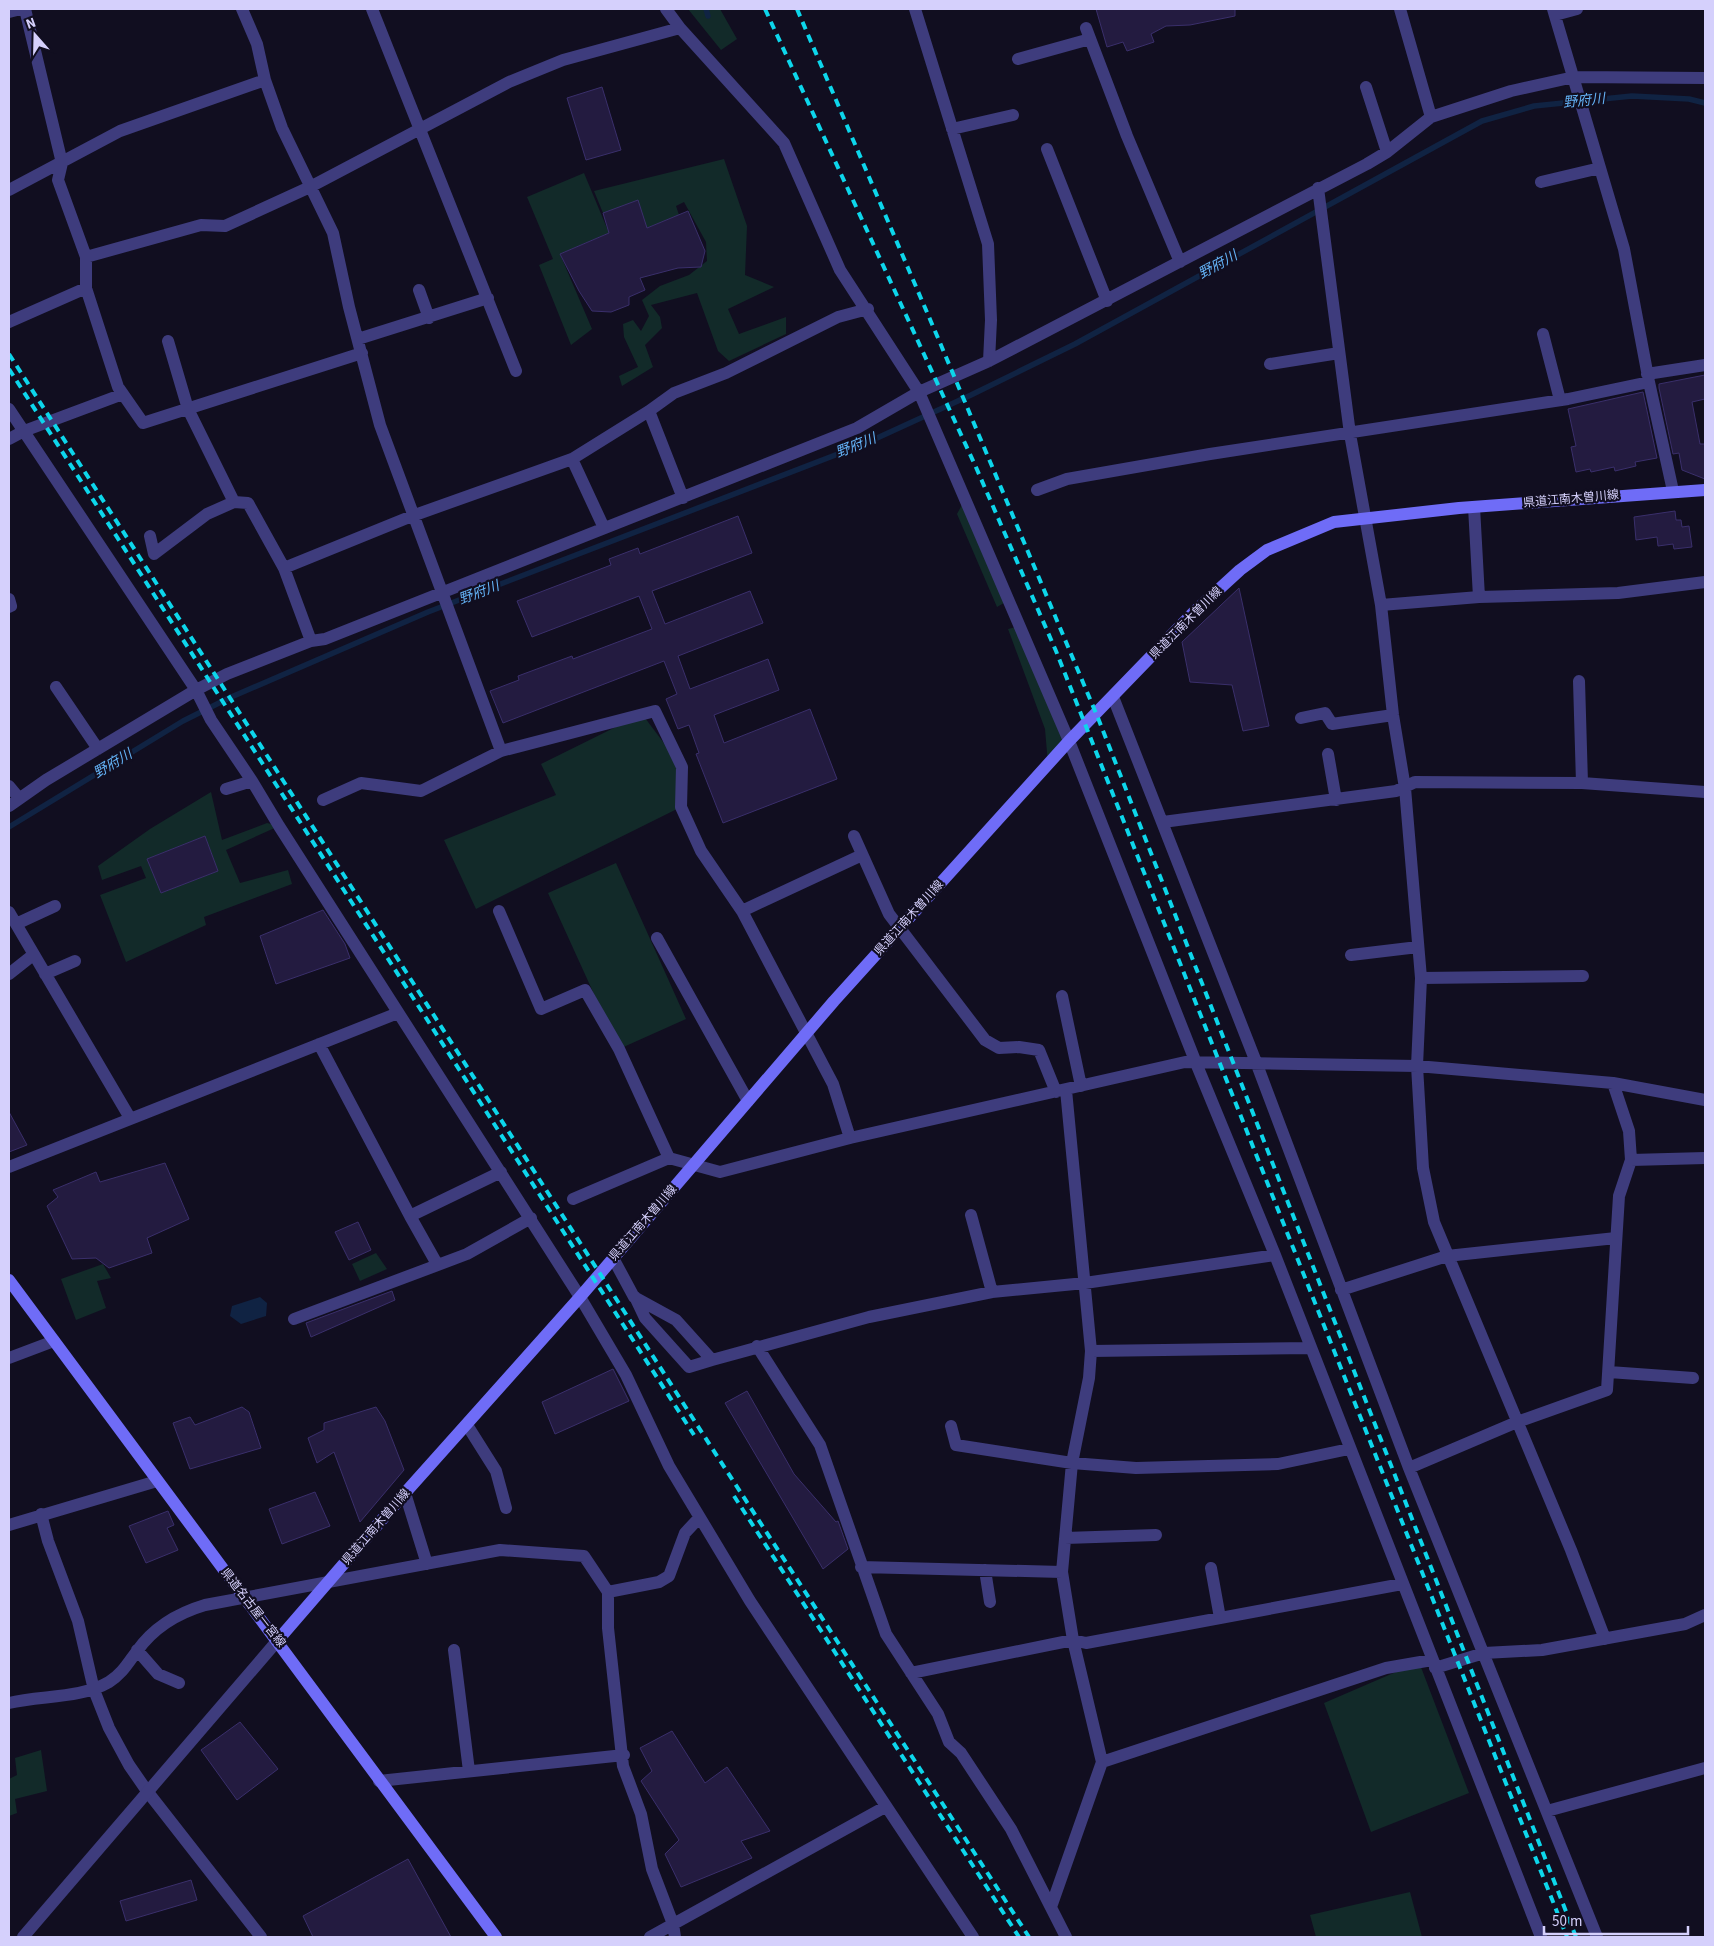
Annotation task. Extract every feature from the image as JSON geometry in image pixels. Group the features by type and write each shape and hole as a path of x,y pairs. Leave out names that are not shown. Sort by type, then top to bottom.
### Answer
{"main road":[{"name":"県道江南木曽川線","path":"278,1640 405,1493 580,1297 806,1034 1069,741 1193,613 1240,570 1267,550 1334,522 1366,517 1474,507 1705,490"},
{"name":"県道名古屋一宮線","path":"9,1280 244,1600 278,1640 379,1781 496,1937"}],"street":[{"path":"9,12 23,9 62,163 58,180 86,257 86,288 105,341 118,387 143,423 362,353"},
{"path":"242,9 257,44 265,80 282,128 333,233 380,425 412,516 501,752"},
{"path":"372,9 516,371"},
{"path":"666,9 680,28 784,143 840,270 868,310 921,397 1069,741 1196,1063 1275,1255 1434,1664 1537,1936"},
{"path":"915,9 988,244 991,320 989,361"},
{"path":"1400,9 1431,117"},
{"path":"1577,9 1554,12 1624,249 1648,378 1673,491"},
{"path":"86,257 202,225 225,226 310,187 509,82 563,60 680,28"},
{"path":"1018,59 1088,33 1127,136 1180,262"},
{"path":"9,786 14,802 98,749 198,693 227,674 311,640 324,639 443,595 604,528 857,428 921,397 1318,191 1387,152 1431,117 1511,91 1575,82 1705,78"},
{"path":"9,190 120,131 265,80"},
{"path":"1366,86 1387,152"},
{"path":"952,130 1012,114"},
{"path":"1047,149 1107,301"},
{"path":"1541,182 1600,168"},
{"path":"1318,191 1350,434 1381,605 1393,715 1405,788 1420,978 1417,1066 1423,1168 1434,1222 1447,1256 1571,1550 1605,1640"},
{"path":"9,322 86,288"},
{"path":"419,290 429,318"},
{"path":"358,339 488,298"},
{"path":"284,568 412,516 572,459 649,411 674,393 726,373 838,317 868,310"},
{"path":"1543,334 1560,400"},
{"path":"168,340 188,409 234,502"},
{"path":"1270,364 1339,354"},
{"path":"1037,490 1067,479 1210,454 1350,434 1560,400 1705,365"},
{"path":"9,439 24,431 123,394"},
{"path":"9,409 198,693 212,720 580,1297 626,1375 669,1466 750,1601 973,1937"},
{"path":"649,411 683,498"},
{"path":"572,459 604,528"},
{"path":"150,536 154,554 207,514 234,502 248,503 284,568 311,640"},
{"path":"1474,507 1479,597"},
{"path":"1381,605 1479,597 1618,593 1705,582"},
{"path":"9,599 11,606 9,607"},
{"path":"1579,681 1582,783"},
{"path":"56,687 98,749"},
{"path":"1113,697 1256,1062 1409,1468 1597,1937"},
{"path":"323,800 361,782 422,790 501,752 655,711 682,767 681,807 701,851 742,911 833,1084 850,1138"},
{"path":"1301,718 1325,713 1332,724 1393,715"},
{"path":"1328,754 1336,800"},
{"path":"226,790 252,781"},
{"path":"1163,822 1336,800 1405,788 1415,782 1582,783 1705,792"},
{"path":"854,836 889,914 985,1040 999,1048 1020,1047 1039,1050 1061,1091 1085,1283 1091,1351 1089,1378 1072,1463 1062,1572 1072,1640 1102,1762 1051,1907"},
{"path":"742,911 862,855"},
{"path":"16,924 55,906"},
{"path":"499,910 541,1009 585,990 619,1049 669,1158"},
{"path":"9,912 130,1118"},
{"path":"657,938 748,1101"},
{"path":"1351,955 1418,947"},
{"path":"9,974 33,955"},
{"path":"45,974 75,960"},
{"path":"1420,978 1583,976"},
{"path":"1062,996 1081,1086"},
{"path":"9,1166 398,1013"},
{"path":"320,1044 436,1264"},
{"path":"573,1199 669,1158 720,1172 850,1138 1185,1062 1417,1066 1613,1083 1705,1100"},
{"path":"1409,1468 1517,1422 1607,1390 1619,1196 1631,1160 1629,1131 1613,1083"},
{"path":"1631,1160 1705,1158"},
{"path":"410,1216 501,1172"},
{"path":"971,1215 992,1292"},
{"path":"294,1319 436,1264 467,1254 530,1218"},
{"path":"1341,1290 1447,1256 1616,1238"},
{"path":"613,1258 645,1318 689,1367 757,1346 869,1317 992,1292 1085,1283 1275,1255"},
{"path":"634,1297 676,1320 712,1360"},
{"path":"656,1330 668,1316"},
{"path":"9,1358 54,1341"},
{"path":"757,1346 820,1445 861,1567 886,1634 938,1714 949,1742 961,1753 1011,1829 1066,1937"},
{"path":"1091,1351 1310,1348"},
{"path":"1609,1372 1693,1378"},
{"path":"467,1425 496,1471 506,1508"},
{"path":"951,1426 956,1445 1072,1463 1136,1468 1278,1464 1349,1449"},
{"path":"9,1525 158,1481"},
{"path":"405,1493 426,1564"},
{"path":"41,1514 48,1541 78,1621 94,1690 109,1728 129,1766 147,1791 260,1937"},
{"path":"608,1592 659,1582 669,1576 685,1533 699,1518"},
{"path":"1065,1538 1156,1535"},
{"path":"9,1703 94,1690 111,1681 128,1667 137,1650 167,1622 184,1612 205,1605 244,1600 500,1550 584,1556 608,1592 608,1628 624,1755 623,1766 641,1814 652,1869 673,1924 675,1937"},
{"path":"861,1567 1062,1572"},
{"path":"1211,1568 1220,1618"},
{"path":"985,1570 990,1602"},
{"path":"911,1673 1072,1640 1086,1643 1402,1584"},
{"path":"1102,1762 1386,1668 1434,1664 1484,1653 1542,1650 1605,1640 1685,1624 1705,1615"},
{"path":"23,1937 278,1640"},
{"path":"137,1650 158,1674 179,1683"},
{"path":"454,1650 469,1771"},
{"path":"379,1781 624,1755"},
{"path":"1548,1812 1705,1768"},
{"path":"650,1937 885,1807"}],"green space":[{"path":"688,9 720,9 737,39 721,50"},
{"path":"724,159 747,226 745,275 774,287 728,309 739,334 786,317 786,334 729,361 718,351 697,293 651,305 660,317 662,328 645,345 653,367 622,386 619,376 638,367 624,337 623,324 633,320 641,331 649,316 642,300 660,286 689,275 707,261 706,242 684,202 676,206 679,215 647,228 603,213 594,191"},
{"path":"584,173 609,233 560,254 592,329 571,345 539,265 553,259 527,197"},
{"path":"965,499 1009,600 997,607 957,514"},
{"path":"1020,626 1069,741 1048,764 1045,729 1008,629"},
{"path":"642,714 682,767 681,807 476,909 444,840 556,795 541,764"},
{"path":"211,792 222,840 267,823 279,826 226,850 240,883 288,870 292,884 204,917 206,925 126,962 100,895 146,878 141,866 102,880 98,866 150,829","holes":["205,836 218,871 161,893 147,859"]},
{"path":"616,863 686,1019 619,1049 548,893"},
{"path":"376,1253 387,1269 360,1281 352,1264"},
{"path":"103,1264 111,1278 97,1281 106,1308 76,1320 61,1279"},
{"path":"1419,1662 1469,1793 1371,1832 1324,1703"},
{"path":"41,1750 47,1791 15,1799 17,1813 9,1816 9,1779 17,1775 15,1758"},
{"path":"1410,1892 1422,1937 1316,1937 1310,1915"}],"water":[{"path":"260,1297 267,1303 266,1316 241,1324 230,1316 232,1306"}],"building":[{"path":"1096,9 1235,9 1235,16 1190,25 1166,26 1151,34 1154,42 1127,51 1123,42 1107,47"},
{"path":"602,87 621,150 586,160 567,98"},
{"path":"638,200 647,228 688,211 705,251 701,267 678,268 640,278 645,290 629,297 629,305 611,312 592,311 579,291 560,254 609,233 603,213"},
{"path":"1705,375 1705,399 1692,402 1700,444 1705,444 1705,479 1682,470 1679,453 1673,454 1659,384"},
{"path":"1643,392 1657,458 1635,462 1636,466 1615,471 1614,467 1591,472 1590,469 1576,472 1571,447 1576,446 1568,409"},
{"path":"1675,511 1676,520 1681,520 1682,527 1689,526 1692,547 1674,549 1673,544 1658,546 1657,537 1636,540 1634,517"},
{"path":"738,516 752,553 652,591 665,624 750,591 763,623 678,656 690,689 768,659 779,690 714,715 724,743 810,709 837,779 723,823 696,754 699,753 689,725 678,729 666,699 677,694 664,661 503,723 490,691 519,680 518,676 572,656 573,659 652,629 639,596 532,637 517,601 611,565 609,559 638,548 640,554"},
{"path":"1239,588 1269,726 1243,731 1232,685 1190,682 1182,642"},
{"path":"205,836 218,871 161,893 147,859"},
{"path":"323,910 345,944 350,958 276,984 260,936"},
{"path":"9,1112 27,1145 9,1152"},
{"path":"165,1163 189,1219 147,1238 152,1253 109,1268 96,1258 72,1259 47,1206 58,1197 53,1190 96,1172 100,1182"},
{"path":"358,1222 371,1250 349,1260 335,1232"},
{"path":"392,1291 395,1300 311,1337 306,1323"},
{"path":"613,1369 629,1401 555,1434 542,1402"},
{"path":"747,1391 794,1474 836,1522 838,1521 848,1549 823,1569 725,1403"},
{"path":"242,1407 249,1412 261,1448 190,1469 173,1423 190,1417 195,1425"},
{"path":"376,1407 385,1421 404,1470 360,1522 334,1452 317,1463 308,1438 324,1430 324,1423"},
{"path":"315,1492 330,1526 282,1544 269,1509"},
{"path":"168,1511 174,1525 167,1528 178,1550 146,1563 129,1526"},
{"path":"240,1722 278,1769 237,1800 201,1750"},
{"path":"672,1731 705,1783 727,1767 770,1831 741,1841 752,1858 681,1887 665,1854 679,1840 641,1781 652,1771 640,1748"},
{"path":"408,1859 451,1937 313,1937 303,1916"},
{"path":"191,1880 197,1900 126,1921 120,1901"}],"waterway":[{"path":"706,9 708,16"},
{"name":"野府川","path":"9,827 183,721 229,698 428,612 864,444 971,395 1075,344 1482,121 1534,106 1632,96 1689,99 1705,103"}],"railway":[{"path":"765,9 975,465 1056,651 1567,1937"},
{"path":"797,9 1098,718 1576,1937"},
{"path":"9,354 719,1459 1029,1937"},
{"path":"9,369 694,1435"},
{"path":"734,1496 1019,1937"}]}
